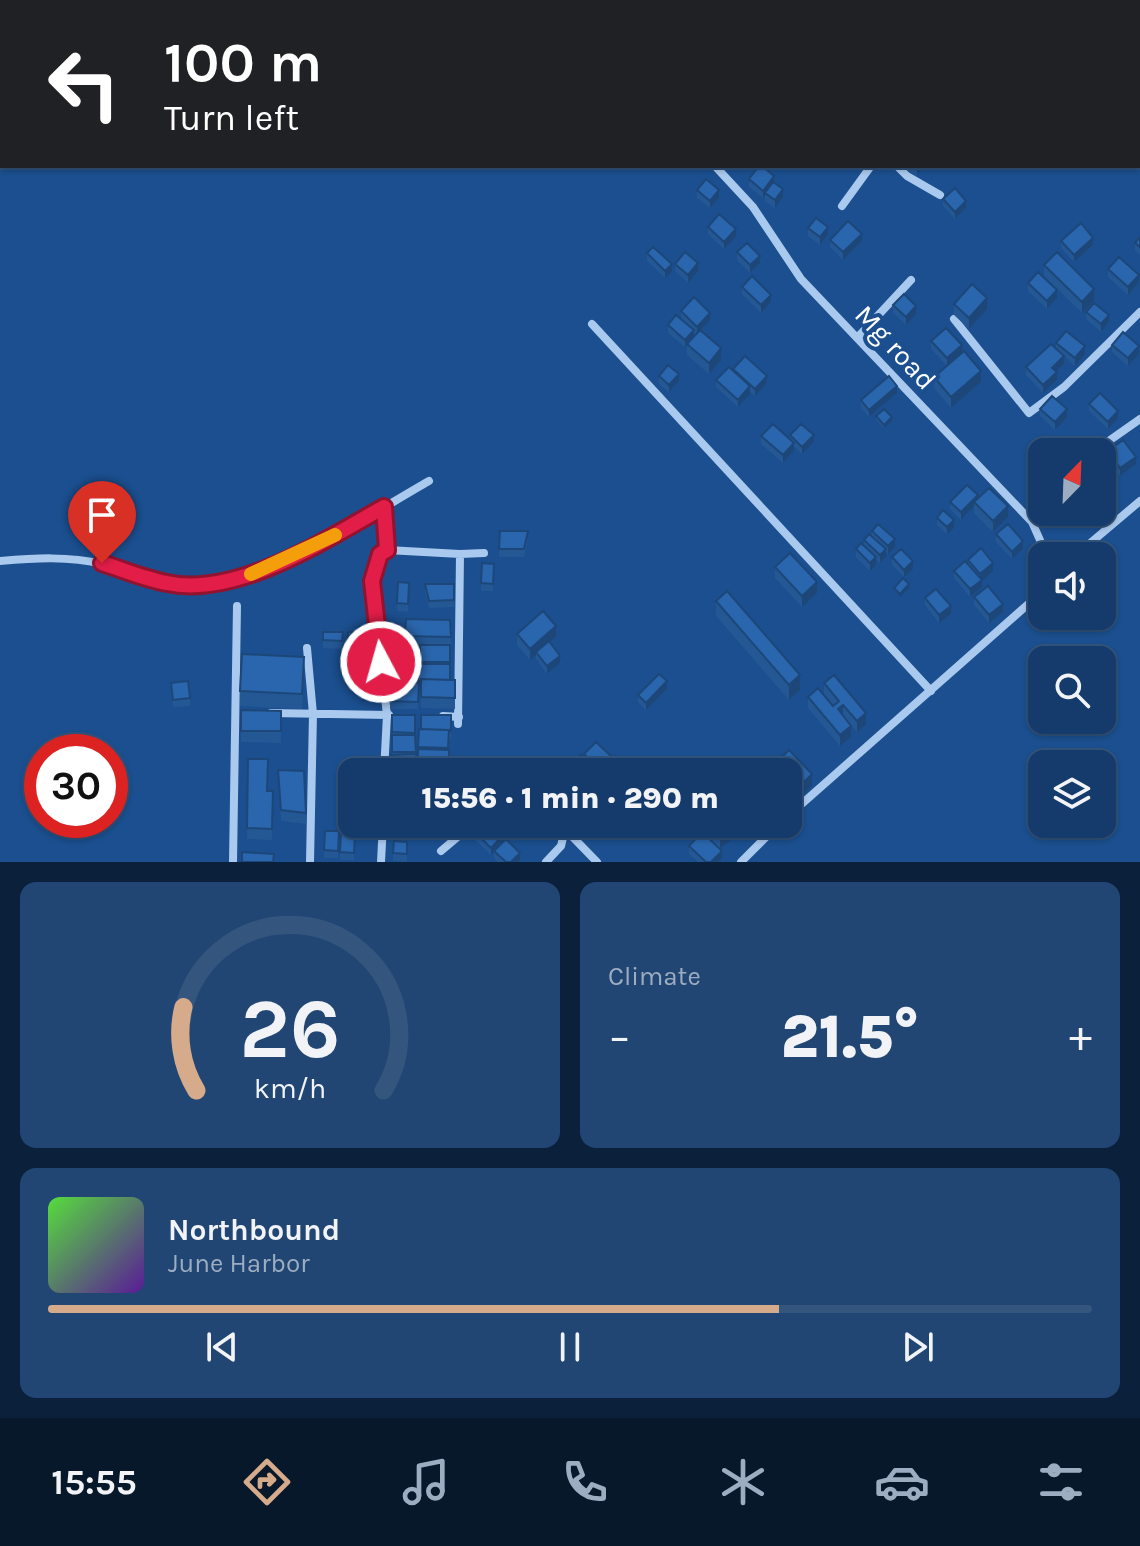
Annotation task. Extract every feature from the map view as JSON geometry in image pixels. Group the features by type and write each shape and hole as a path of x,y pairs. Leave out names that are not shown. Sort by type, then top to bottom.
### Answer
{"street":[{"name":"Mg road","path":"717,168 753,207 801,279 1032,522 1041,542"},
{"path":"842,206 870,168"},
{"path":"899,168 940,195"},
{"path":"857,338 911,280"},
{"path":"954,319 1029,413 1064,387 1140,312"},
{"path":"592,324 931,691"},
{"path":"1113,438 1140,419"},
{"path":"0,561 50,557 102,563 168,584 200,586 251,574 331,537 429,481"},
{"path":"1116,520 1140,501"},
{"path":"384,507 387,550"},
{"path":"1091,542 1109,526"},
{"path":"385,758 387,715 372,581 380,554 387,550 484,553"},
{"path":"430,716 459,720 460,554"},
{"path":"802,804 1028,604"},
{"path":"233,862 237,606"},
{"path":"307,648 313,714 310,862"},
{"path":"234,713 250,713"},
{"path":"266,713 401,715"},
{"path":"381,862 382,838"},
{"path":"441,851 456,838"},
{"path":"546,862 561,846 563,838"},
{"path":"576,838 597,862"},
{"path":"741,862 765,838"}],"building":[{"path":"757,168 764,168 774,176 763,191 749,179"},
{"path":"706,179 719,190 710,201 697,190"},
{"path":"773,182 783,189 775,200 765,193"},
{"path":"955,188 966,201 955,212 943,199"},
{"path":"719,214 736,229 724,242 708,227"},
{"path":"816,218 828,227 820,237 808,228"},
{"path":"848,221 862,234 843,252 830,240"},
{"path":"1081,223 1093,238 1074,255 1061,241"},
{"path":"747,243 760,256 750,265 737,252"},
{"path":"653,247 672,264 665,271 647,253"},
{"path":"685,252 698,263 688,275 675,264"},
{"path":"1057,252 1094,289 1082,302 1044,265"},
{"path":"1119,257 1139,275 1128,287 1108,269"},
{"path":"1038,272 1057,290 1047,301 1028,283"},
{"path":"752,276 771,295 761,305 742,287"},
{"path":"972,284 987,298 969,318 954,304"},
{"path":"904,294 916,306 906,317 893,305"},
{"path":"694,297 710,313 697,327 681,311"},
{"path":"1094,303 1109,315 1101,324 1086,312"},
{"path":"676,315 694,330 685,340 668,325"},
{"path":"946,328 962,345 947,358 931,341"},
{"path":"700,330 721,348 709,363 687,344"},
{"path":"1066,331 1085,346 1075,358 1056,343"},
{"path":"1123,332 1139,346 1128,358 1112,345"},
{"path":"1051,344 1064,356 1052,368 1057,372 1043,385 1026,367"},
{"path":"964,351 981,371 951,397 934,377"},
{"path":"745,356 767,376 755,389 733,369"},
{"path":"668,365 679,374 669,385 659,376"},
{"path":"729,367 750,386 738,400 716,380"},
{"path":"889,376 897,386 869,410 861,400"},
{"path":"1100,393 1118,411 1108,422 1089,404"},
{"path":"1052,396 1067,409 1055,422 1040,409"},
{"path":"884,409 892,417 884,425 876,416"},
{"path":"773,424 794,443 783,455 761,436"},
{"path":"801,424 814,435 802,447 790,435"},
{"path":"1123,440 1136,457 1120,468 1116,462 1116,445"},
{"path":"967,485 978,495 961,512 950,502"},
{"path":"989,488 1008,506 993,521 974,502"},
{"path":"943,510 954,520 947,527 937,518"},
{"path":"878,524 895,539 888,546 872,531"},
{"path":"1008,524 1023,541 1012,552 996,534"},
{"path":"500,531 528,531 524,549 499,549"},
{"path":"869,534 886,549 880,555 864,540"},
{"path":"861,543 876,557 870,563 856,549"},
{"path":"981,548 993,563 980,574 968,560"},
{"path":"901,549 913,561 904,570 892,557"},
{"path":"790,553 817,582 802,596 775,567"},
{"path":"965,561 982,580 970,589 954,571"},
{"path":"482,563 494,564 493,584 481,583"},
{"path":"903,578 909,584 900,594 894,588"},
{"path":"398,582 409,583 408,604 397,603"},
{"path":"425,584 454,584 454,600 429,601"},
{"path":"988,586 1003,604 989,615 974,597"},
{"path":"936,589 951,606 939,615 925,598"},
{"path":"727,591 800,675 789,685 716,601"},
{"path":"543,611 556,626 530,649 517,634"},
{"path":"406,619 450,620 451,637 405,636"},
{"path":"323,632 343,632 342,641 323,640"},
{"path":"348,632 370,632 370,640 348,640"},
{"path":"549,641 560,656 547,666 536,652"},
{"path":"416,643 416,660 394,660 394,644"},
{"path":"420,645 450,645 450,662 420,662"},
{"path":"242,654 304,657 302,694 240,691"},
{"path":"415,663 415,680 390,680 390,664"},
{"path":"419,664 450,664 450,680 418,681"},
{"path":"659,674 667,681 646,703 638,695"},
{"path":"834,675 866,713 857,721 843,705 838,709 851,726 840,735 808,697 818,688 833,706 839,701 824,683"},
{"path":"421,679 455,680 455,698 421,697"},
{"path":"188,681 190,698 173,700 171,683"},
{"path":"390,683 419,683 418,702 390,701"},
{"path":"241,710 281,711 281,731 241,731"},
{"path":"392,715 415,715 415,733 392,732"},
{"path":"421,715 451,715 451,731 421,729"},
{"path":"419,729 449,730 448,748 418,747"},
{"path":"392,735 415,735 416,752 392,752"},
{"path":"596,742 612,757 588,758 584,754"},
{"path":"418,749 449,750 449,758 418,758"},
{"path":"789,750 797,758 781,758"},
{"path":"416,754 416,758 391,758 391,755"},
{"path":"248,759 268,759 267,791 273,791 272,829 247,828"},
{"path":"802,764 812,774 802,784"},
{"path":"278,770 304,771 306,813 281,810"},
{"path":"325,831 338,831 338,851 324,850"},
{"path":"341,838 355,838 354,853 340,852"},
{"path":"481,838 500,838 491,848"},
{"path":"696,838 708,838 722,851 711,862 706,862 689,846"},
{"path":"506,839 520,853 511,862 506,862 494,851"},
{"path":"394,841 407,842 407,854 393,853"},
{"path":"242,852 274,854 273,862 242,862"}],"slow traffic":[{"path":"251,574 335,535"}],"route":[{"path":"102,563 168,584 200,586 251,574 331,537 384,507 387,550 380,554 375,563 372,581 381,662"}]}
